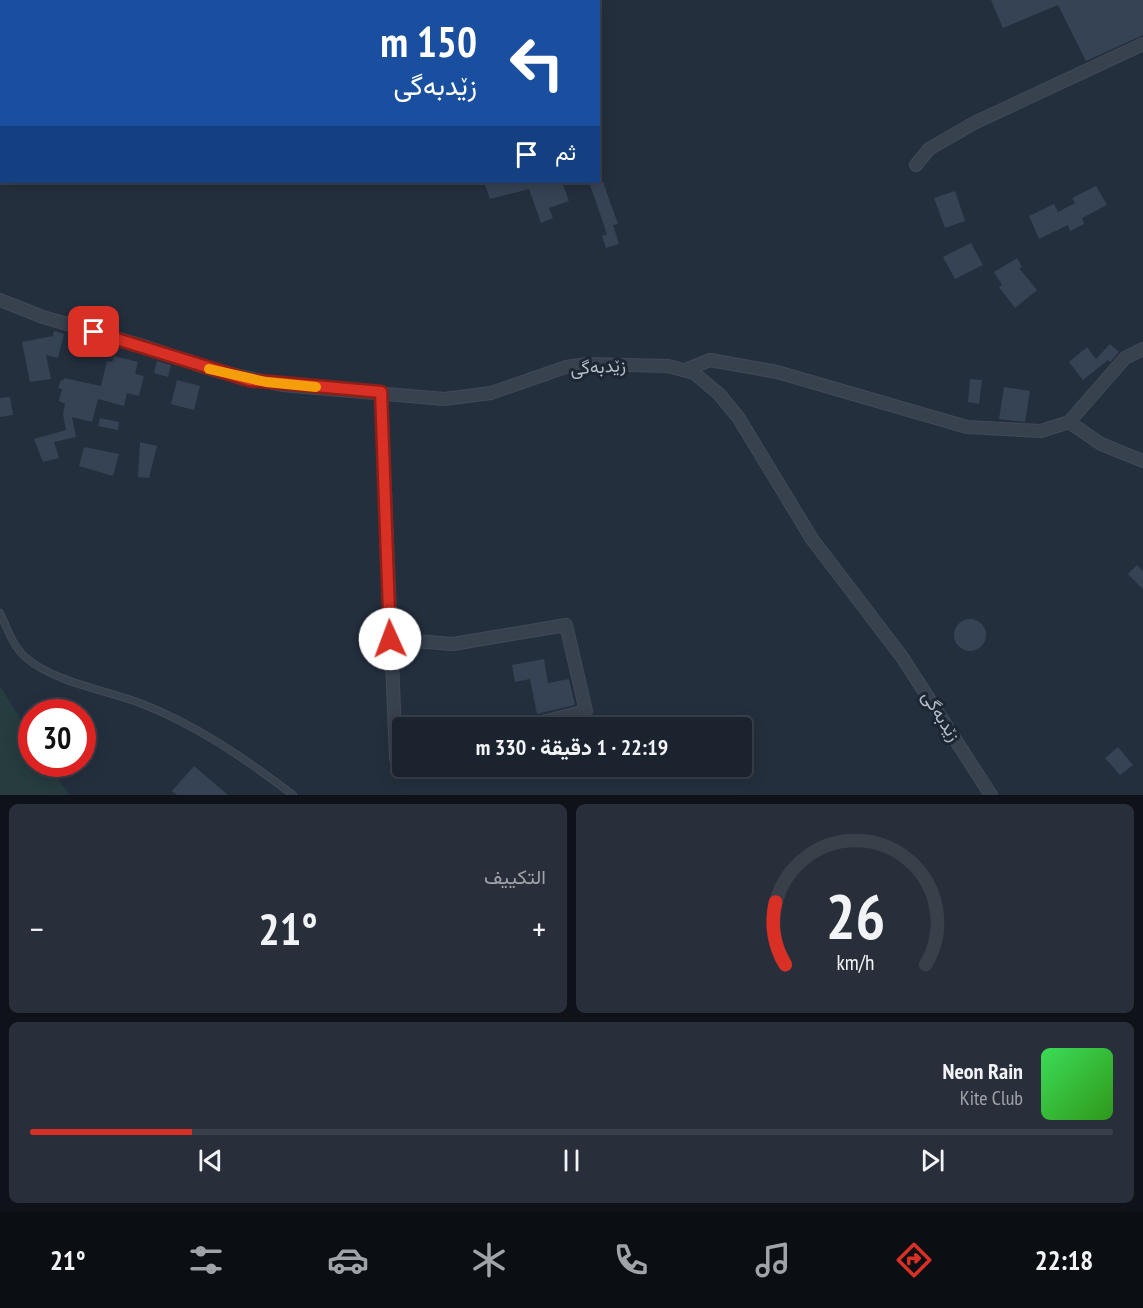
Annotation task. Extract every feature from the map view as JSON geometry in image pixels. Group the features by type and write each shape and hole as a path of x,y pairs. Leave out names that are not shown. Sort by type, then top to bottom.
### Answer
{"street":[{"path":"916,165 929,149 974,123 1143,44"},
{"name":"زێدبەگی","path":"0,300 43,317 147,347 232,376 282,385 444,399 476,396 566,367 588,364 668,366 685,370 709,384 738,417 812,539 902,657 991,795"},
{"path":"685,370 710,360 777,372 967,427 1041,431 1069,422 1125,358 1143,349"},
{"path":"381,392 394,717"},
{"path":"1069,422 1101,444 1143,461"},
{"path":"390,639 453,645 566,625 586,711 562,717"}],"lane":[{"path":"0,614 18,648 41,668 142,704 238,753 293,795"}],"green space":[{"path":"0,686 18,715 18,777 57,777 69,795 0,795"}],"building":[{"path":"991,0 1143,0 1143,35 1086,61 1058,5 1003,28"},
{"path":"603,182 618,224 613,225 619,244 606,248 602,236 607,234 589,183"},
{"path":"484,183 562,183 569,201 549,208 553,218 541,223 529,189 490,199"},
{"path":"1096,186 1107,205 1082,218 1084,224 1070,231 1068,225 1039,239 1029,216 1054,204 1058,212 1075,203 1072,198"},
{"path":"955,191 965,221 945,228 934,198"},
{"path":"971,243 983,265 955,279 943,257"},
{"path":"1017,258 1022,267 1019,268 1037,290 1015,308 999,287 1002,285 994,272"},
{"path":"54,331 64,334 58,358 46,355 51,379 30,382 22,342 53,336"},
{"path":"1110,344 1119,352 1110,362 1108,360 1083,380 1069,362 1087,347 1096,359"},
{"path":"114,356 138,362 135,374 144,376 139,396 127,393 124,406 98,399 92,422 72,417 76,437 54,442 59,458 43,462 34,439 66,430 63,414 65,404 59,401 62,389 58,388 61,380 63,381 64,378 101,386 107,361 112,362"},
{"path":"157,361 171,365 168,377 154,373"},
{"path":"970,379 982,380 979,404 968,402"},
{"path":"177,380 200,386 194,410 171,404"},
{"path":"1004,387 1030,391 1025,422 999,419"},
{"path":"10,397 13,415 0,417 0,398"},
{"path":"100,418 119,422 118,430 98,426"},
{"path":"140,442 157,446 149,478 138,477"},
{"path":"84,447 119,454 113,476 79,466"},
{"path":"1137,565 1143,571 1143,589 1128,574"},
{"path":"970,619 981,624 986,635 981,646 970,651 959,646 954,635 959,624"},
{"path":"544,659 548,683 569,679 575,705 537,714 530,679 515,682 512,665"},
{"path":"1118,747 1133,765 1120,775 1105,758"},
{"path":"194,766 228,795 177,795 172,791"}],"slow traffic":[{"path":"209,369 232,376 282,385 316,387"}],"route":[{"path":"94,332 249,380 282,385 381,392 390,639"}]}
